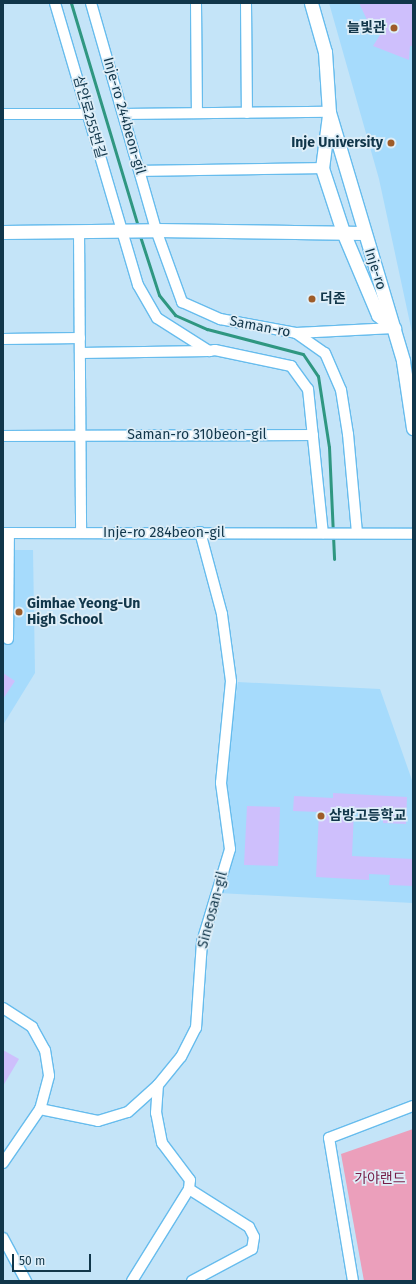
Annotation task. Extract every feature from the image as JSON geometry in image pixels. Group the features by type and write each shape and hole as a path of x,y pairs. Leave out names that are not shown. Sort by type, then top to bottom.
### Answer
{"main road":[{"name":"Inje-ro","path":"311,3 325,52 329,112 403,361 413,428"},
{"path":"329,112 322,168 343,232 378,315 394,328"},
{"path":"3,232 154,230 364,233"}],"street":[{"name":"삼안로255번길","path":"55,3 124,231"},
{"name":"Inje-ro 244beon-gil","path":"91,3 140,171 154,230"},
{"path":"196,3 197,113"},
{"path":"246,3 246,113"},
{"path":"123,114 329,112"},
{"path":"3,114 88,114"},
{"path":"140,171 322,168"},
{"name":"Saman-ro","path":"154,230 182,302 220,319 296,333 324,353 341,390 348,434 352,533"},
{"path":"79,231 81,533"},
{"path":"124,231 138,284 157,318 209,351"},
{"path":"296,333 394,328"},
{"path":"3,339 80,338"},
{"path":"80,353 215,350 291,366 308,390 324,533"},
{"name":"Saman-ro 310beon-gil","path":"3,436 313,435"},
{"name":"Sineosan-gil","path":"40,1109 98,1120 128,1112 158,1085 181,1056 196,1028 202,942 230,849 221,782 231,681 222,614 200,532"},
{"path":"6,533 8,638"},
{"name":"Inje-ro 284beon-gil","path":"6,533 352,533"},
{"path":"352,533 413,534"},
{"path":"3,1008 32,1027 45,1050 50,1076 40,1109 3,1163"},
{"path":"132,1281 189,1190 190,1180 162,1143 156,1113 158,1085"},
{"path":"352,1281 329,1138 413,1106"},
{"path":"189,1190 249,1227 254,1238 252,1249 192,1281"},
{"path":"3,1238 26,1281"}],"shaded area":[{"name":"Inje University","path":"329,3 413,3 413,337 379,179"},
{"name":"Gimhae Yeong-Un High School","path":"3,550 33,550 35,673 3,725"},
{"name":"삼방고등학교","path":"238,682 380,689 413,783 413,903 218,893 232,849 225,767"}],"green space":[{"name":"가야랜드","path":"413,1129 413,1281 364,1281 341,1154"}],"building":[{"name":"늘빛관","path":"359,3 413,3 413,46 410,46 409,60 373,46 380,35 368,22"},
{"path":"3,673 15,681 3,699"},
{"path":"333,793 407,797 406,824 383,823 383,812 354,811 352,856 413,859 413,886 389,885 390,875 369,874 369,880 316,877 319,812 293,811 294,796 333,798"},
{"path":"247,806 280,807 278,866 244,865"},
{"path":"3,1050 19,1059 3,1086"}],"waterway":[{"path":"71,3 138,227"},
{"path":"139,233 159,295 175,315 207,329 303,354 318,376 329,447 334,559"}],"place":[{"name":"늘빛관","path":"394,28"},
{"name":"Inje University","path":"391,143"},
{"name":"더존","path":"312,299"},
{"name":"Gimhae Yeong-Un High School","path":"19,612"},
{"name":"삼방고등학교","path":"321,816"}]}
